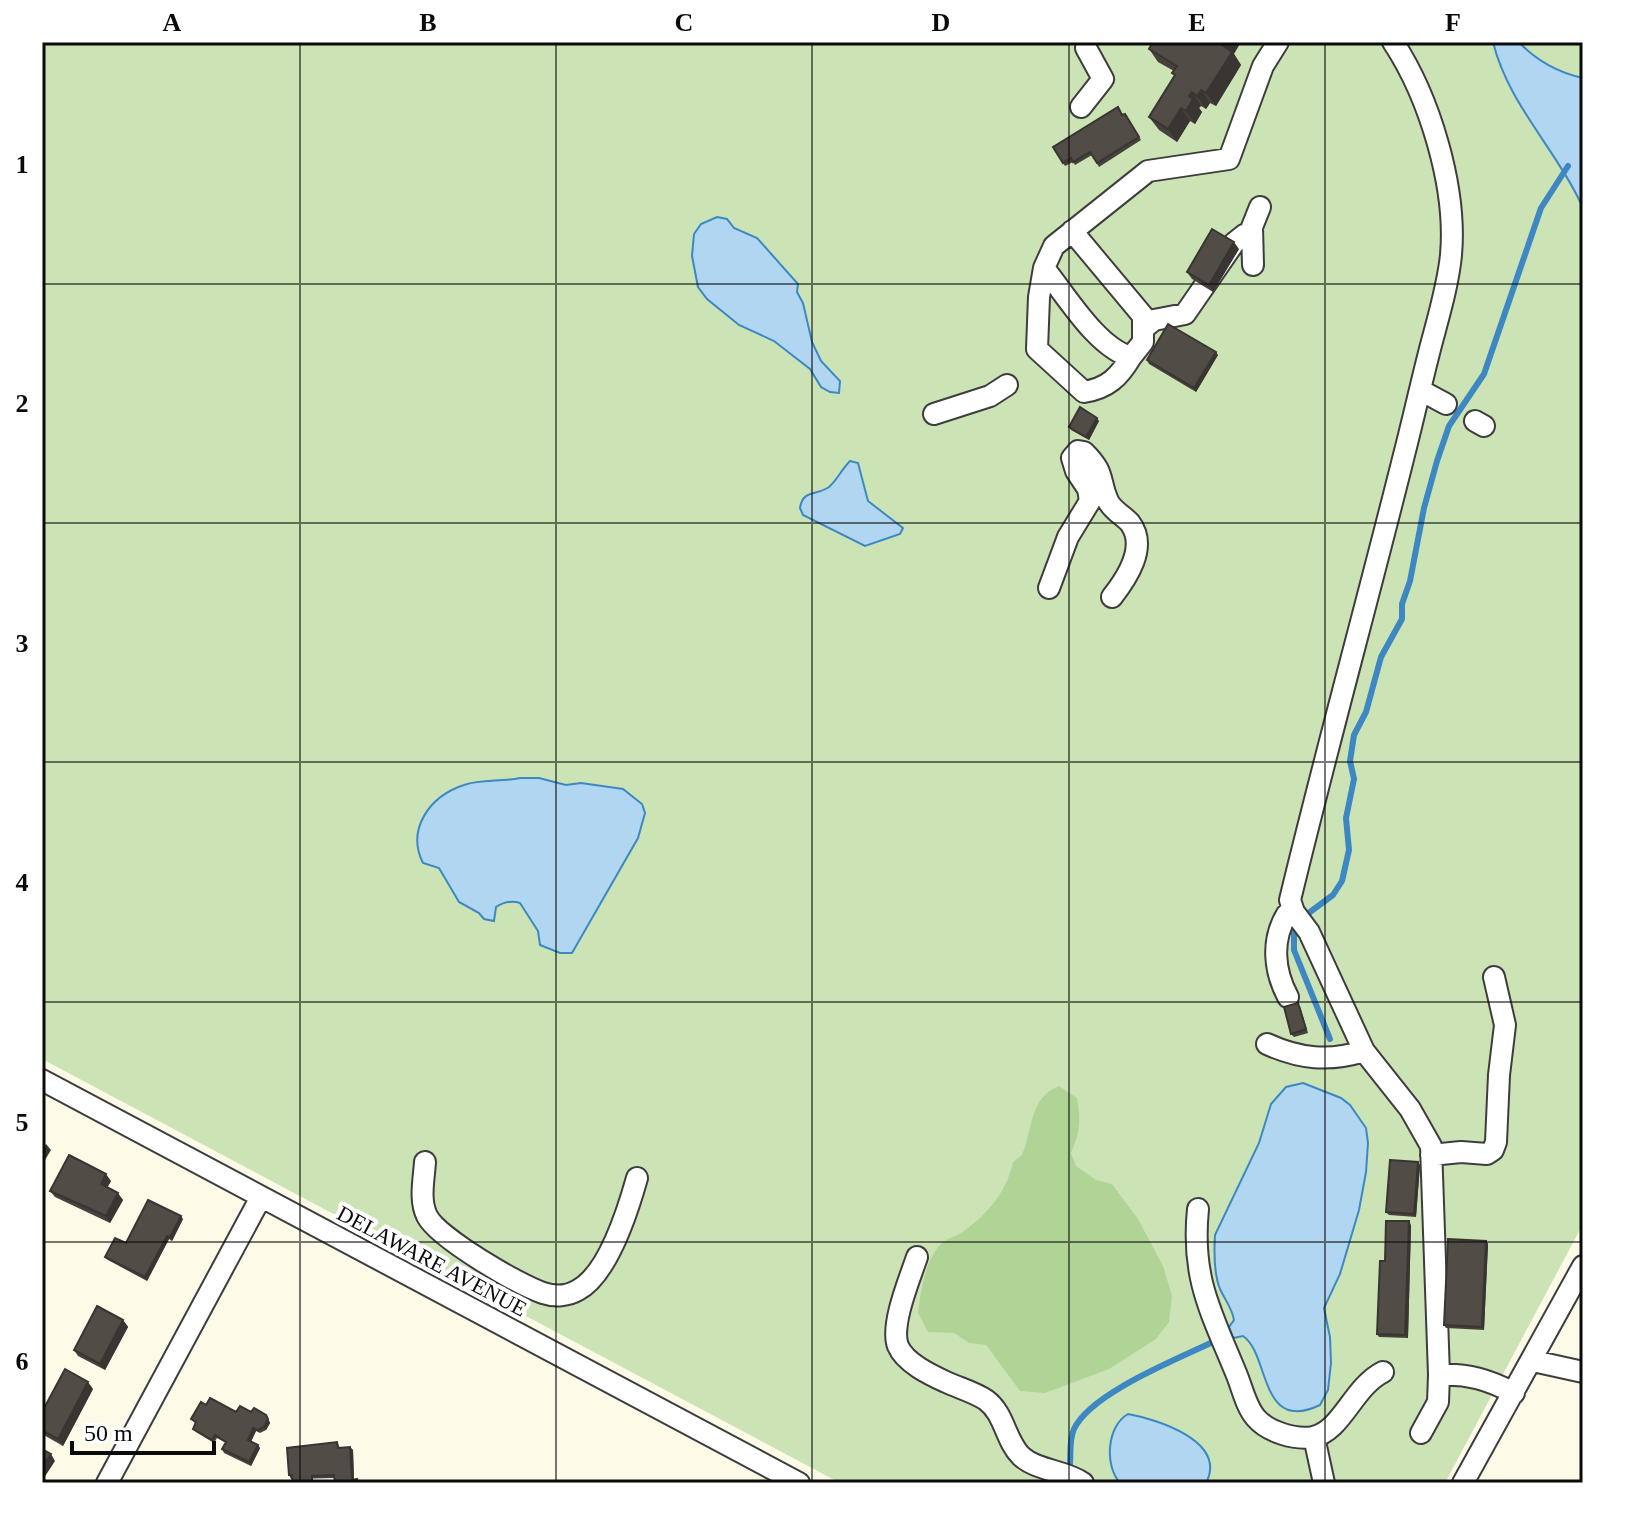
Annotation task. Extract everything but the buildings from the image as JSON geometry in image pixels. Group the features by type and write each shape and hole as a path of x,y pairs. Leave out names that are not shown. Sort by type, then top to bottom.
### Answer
{"street":[{"path":"1072,231 1143,316 1143,342 1118,378 1099,390 1084,392 1037,349 1039,297 1044,268 1054,246 1072,231 1148,171 1229,159 1263,66 1278,42"},
{"path":"1393,42 1404,57 1440,145 1449,196 1451,254 1420,390 1290,900 1294,912 1309,932 1364,1051 1410,1109 1431,1146 1439,1375 1438,1402 1421,1433"},
{"path":"1081,107 1103,79 1086,44"},
{"path":"1253,265 1252,233 1260,207"},
{"path":"1143,329 1154,320 1185,314 1227,252 1244,235 1252,233"},
{"path":"1044,268 1102,340 1117,354 1131,357"},
{"path":"934,414 990,396 1007,385"},
{"path":"1420,390 1446,404"},
{"path":"1049,588 1068,537 1090,501 1088,489 1072,458 1078,451 1084,452 1101,472 1110,503"},
{"path":"1088,489 1110,503 1129,522 1136,546 1132,567 1112,597"},
{"path":"1288,997 1278,969 1277,939 1279,927 1287,914 1294,912"},
{"path":"1431,1155 1461,1152 1487,1154 1496,1142 1505,1025 1494,977"},
{"path":"1267,1044 1285,1052 1317,1059 1336,1059 1364,1051"},
{"name":"DELAWARE AVENUE","path":"42,1080 799,1483"},
{"path":"425,1162 423,1203 428,1219 443,1234 528,1286 545,1294 562,1296 578,1291 591,1281 619,1231 637,1178"},
{"path":"107,1483 261,1197"},
{"path":"1198,1209 1195,1241 1207,1306 1257,1419 1284,1434 1314,1437 1337,1422 1350,1401 1370,1379 1383,1372"},
{"path":"917,1257 896,1330 898,1345 915,1365 987,1401 999,1414 1010,1443 1024,1459 1080,1481"},
{"path":"1463,1483 1583,1266"},
{"path":"1533,1361 1583,1372"},
{"path":"1439,1375 1459,1374 1491,1382 1514,1393"},
{"path":"1314,1437 1324,1483"}],"green space":[{"path":"42,42 1583,42 1583,1224 1445,1483 840,1483 42,1059"},
{"path":"1059,1086 1077,1098 1079,1126 1071,1153 1076,1166 1096,1180 1112,1184 1138,1219 1163,1266 1172,1296 1169,1322 1156,1339 1109,1369 1045,1393 1020,1391 986,1345 969,1343 954,1333 928,1332 918,1313 925,1276 936,1250 944,1241 973,1224 995,1201 1006,1183 1013,1162 1022,1155 1037,1106 1049,1091"}],"water":[{"path":"1493,42 1519,42 1548,65 1583,78 1583,208 1510,86"},
{"path":"717,217 727,219 734,228 757,238 798,284 797,292 803,303 812,342 821,361 840,381 839,393 821,387 810,369 774,341 739,325 707,299 698,287 692,256 694,234 701,224"},
{"path":"850,461 858,463 868,501 903,528 900,534 865,546 803,515 800,508 804,498 829,487"},
{"path":"520,778 623,789 642,804 645,813 638,838 572,953 560,953 540,945 538,931 520,903 502,904 496,907 494,921 484,919 459,902 439,868 423,863 418,850 417,838 424,815 441,797 471,783"},
{"path":"1303,1083 1341,1098 1350,1105 1366,1128 1368,1143 1359,1210 1340,1274 1324,1308 1330,1337 1328,1390 1320,1405 1300,1411 1286,1409 1276,1401 1252,1345 1243,1336 1233,1338 1229,1327 1234,1320 1232,1312 1218,1283 1215,1235 1259,1143 1271,1104 1286,1087"},
{"path":"1128,1414 1171,1427 1198,1444 1207,1455 1210,1468 1206,1483 1120,1483 1112,1466 1110,1446 1116,1427"}],"waterway":[{"path":"1330,1039 1294,950 1294,931 1310,912 1333,895 1342,881 1349,850 1346,818 1354,779 1350,761 1354,735 1366,712 1381,657 1402,619 1402,604 1437,461 1449,426 1484,374 1541,208 1568,166"},
{"path":"1069,1472 1072,1434 1084,1415 1139,1377 1219,1339"}]}
